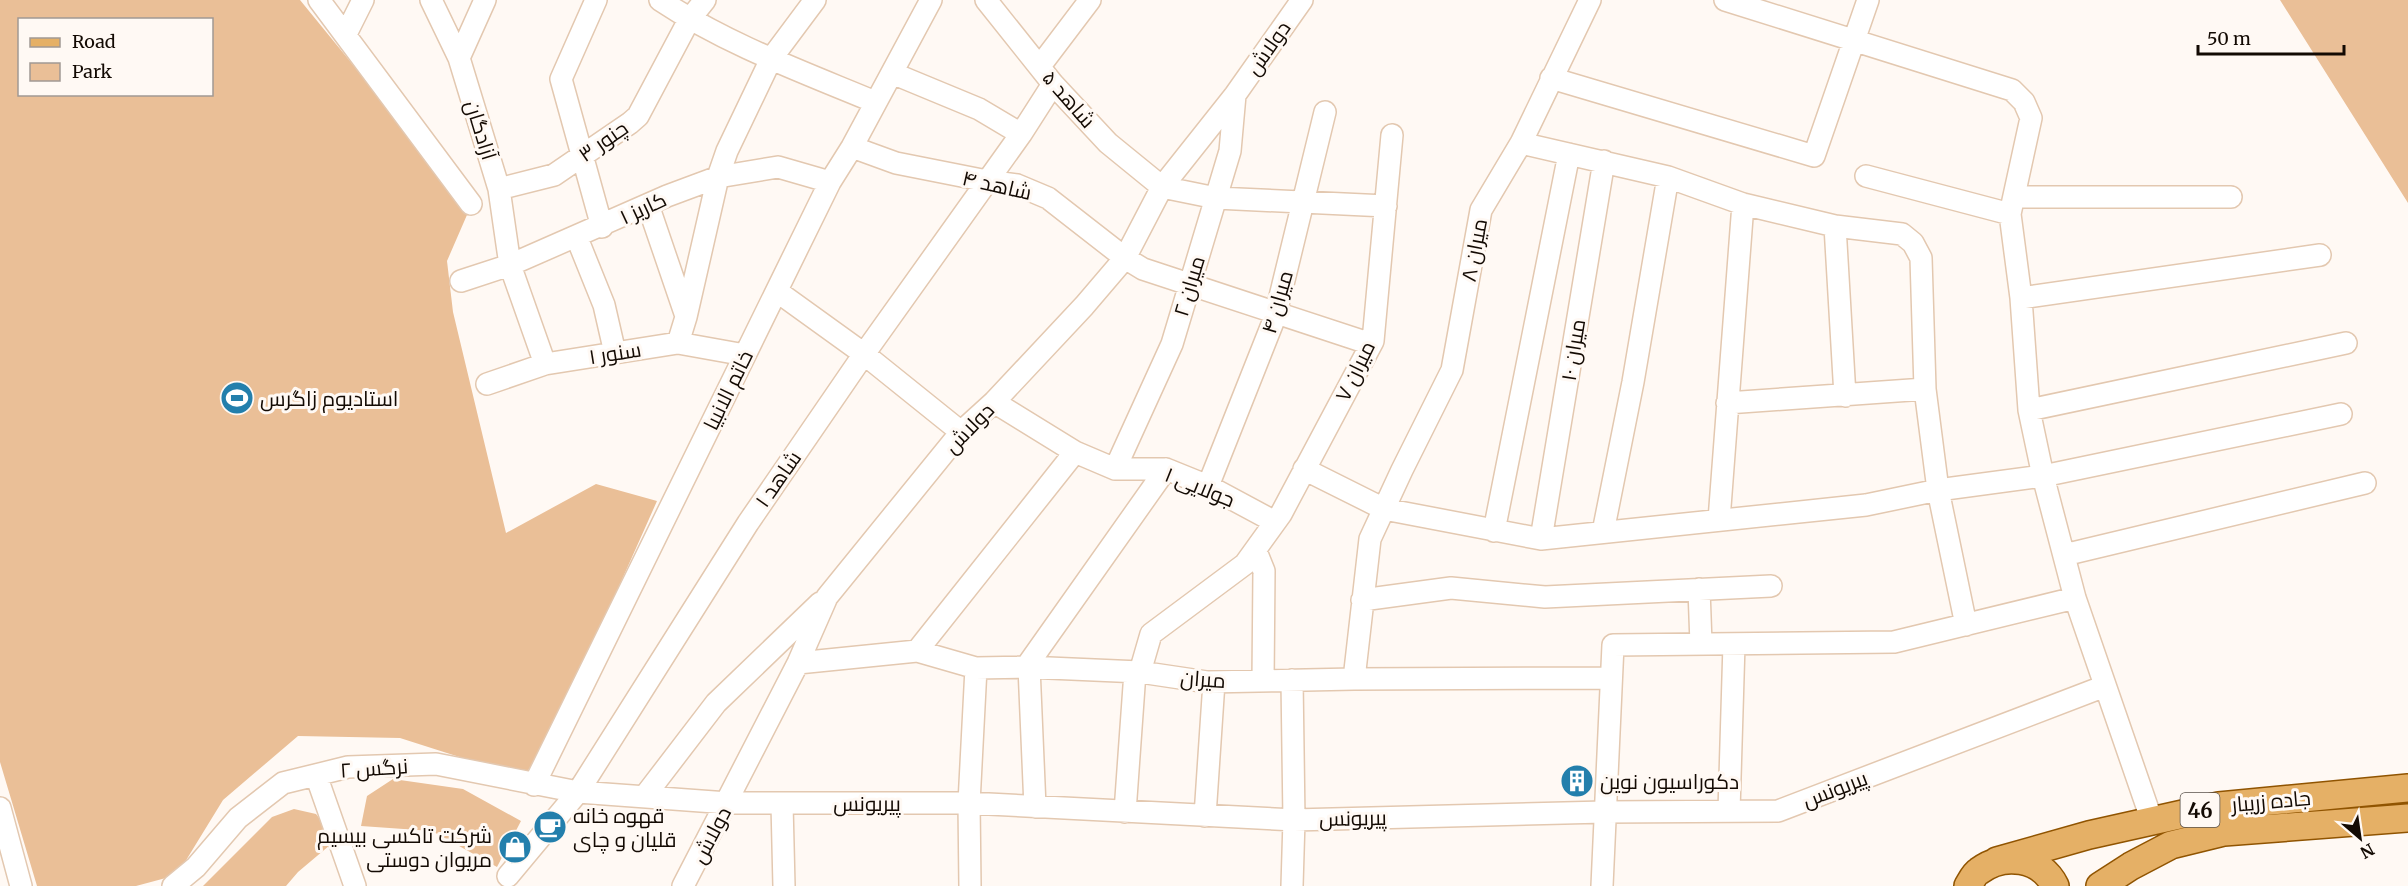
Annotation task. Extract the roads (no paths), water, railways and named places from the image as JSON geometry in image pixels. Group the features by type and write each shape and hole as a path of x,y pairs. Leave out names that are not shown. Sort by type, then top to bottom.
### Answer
{"main road":[{"name":"جاده زریبار","path":"1975,876 2089,835 2219,806 2408,788"},
{"name":"جاده زریبار","path":"2100,886 2131,866 2171,845 2224,832 2408,818"},
{"name":"46","path":"1975,876 2012,859 2026,861 2040,868 2055,886"}],"street":[{"path":"319,0 471,204"},
{"path":"346,34 363,0"},
{"name":"آزادگان","path":"431,0 459,57 500,189 510,266 545,364"},
{"path":"459,57 485,0"},
{"path":"596,0 561,80 602,227"},
{"path":"660,0 689,20 771,59 876,102"},
{"name":"چنور ۳","path":"500,189 554,175 638,116 689,20 705,0"},
{"path":"678,343 718,177 727,151 771,59 815,0"},
{"name":"خاتم الانبیا","path":"534,785 830,182 852,147 931,0"},
{"name":"شاهد ۵","path":"986,0 1053,84 1108,143 1162,187"},
{"path":"1040,66 1090,0"},
{"name":"دولاش","path":"683,886 728,803 798,663 827,597 962,432 994,402 1084,306 1125,258 1162,187 1235,95 1302,0"},
{"name":"میران ۸","path":"1354,679 1370,539 1452,370 1481,210 1521,143 1590,0"},
{"path":"1725,0 2012,90 2024,102 2031,118 2013,206 2029,410 2043,476 2075,598 2152,821"},
{"path":"1551,78 1814,156 1868,0"},
{"path":"892,73 979,109 1021,134"},
{"name":"شاهد ۱","path":"508,876 578,792 748,523 864,354 1021,134 1053,84"},
{"name":"میران ۲","path":"1115,469 1172,344 1230,151 1235,95"},
{"name":"میران ۴","path":"1208,486 1276,314 1325,112"},
{"name":"میران ۷","path":"1125,812 1137,672 1151,634 1245,564 1256,551 1305,469 1371,344 1392,135"},
{"path":"1521,143 1668,177 1743,204 1835,226 1902,234 1913,243 1922,258 1925,389 1938,490 1966,625"},
{"name":"شاهد ۴","path":"852,147 896,163 1017,185 1048,198 1125,258 1143,269 1371,344"},
{"path":"1494,531 1569,154"},
{"name":"میران ۱۰","path":"1541,539 1604,161"},
{"name":"کاریز ۱","path":"461,281 510,266 718,177 778,167 830,182"},
{"path":"1866,176 2013,206 2231,196"},
{"path":"1603,532 1633,382 1668,177"},
{"path":"1162,187 1216,198 1386,206"},
{"path":"1719,520 1743,204"},
{"path":"648,205 686,317"},
{"path":"1835,226 1845,396"},
{"path":"577,238 604,305 615,353"},
{"path":"2021,298 2320,255"},
{"path":"778,292 864,354 962,432"},
{"name":"سنور ۱","path":"487,384 545,364 678,343 745,355"},
{"path":"2029,410 2346,343"},
{"path":"1727,403 1925,389"},
{"name":"جولایی ۱","path":"994,402 1076,452 1115,469 1166,469 1208,486 1275,522"},
{"path":"1305,469 1384,509 1541,539 1866,505 1938,490 2043,476 2341,414"},
{"path":"917,651 1076,452"},
{"path":"1035,807 1027,667 1166,469"},
{"path":"2064,555 2365,483"},
{"path":"1256,551 1264,571 1263,681"},
{"path":"1362,600 1451,588 1545,597 1771,586"},
{"path":"1699,589 1701,644"},
{"path":"644,797 716,703 827,597"},
{"path":"1602,886 1613,645 1894,642 2075,598"},
{"path":"1729,811 1734,644"},
{"name":"میران","path":"798,663 917,651 976,668 1027,667 1137,672 1214,682 1611,678"},
{"path":"970,886 969,803 976,668"},
{"path":"1292,680 1294,820 1292,886"},
{"path":"1205,816 1214,682"},
{"name":"پیریونس","path":"578,792 728,803 969,803 1294,820 1604,812 1778,811 2105,686"},
{"name":"نرگس ۲","path":"173,886 196,867 238,818 283,783 348,767 436,764 578,792"},
{"path":"316,775 355,886"},
{"path":"782,804 784,886"},
{"path":"0,808 21,886"}],"place":[{"name":"استادیوم زاگرس","path":"237,398"},
{"name":"دکوراسیون نوین","path":"1577,781"},
{"name":"قهوه خانه قلیان و چای","path":"550,827"},
{"name":"شرکت تاکسی بیسیم مریوان دوستی","path":"515,847"}]}
